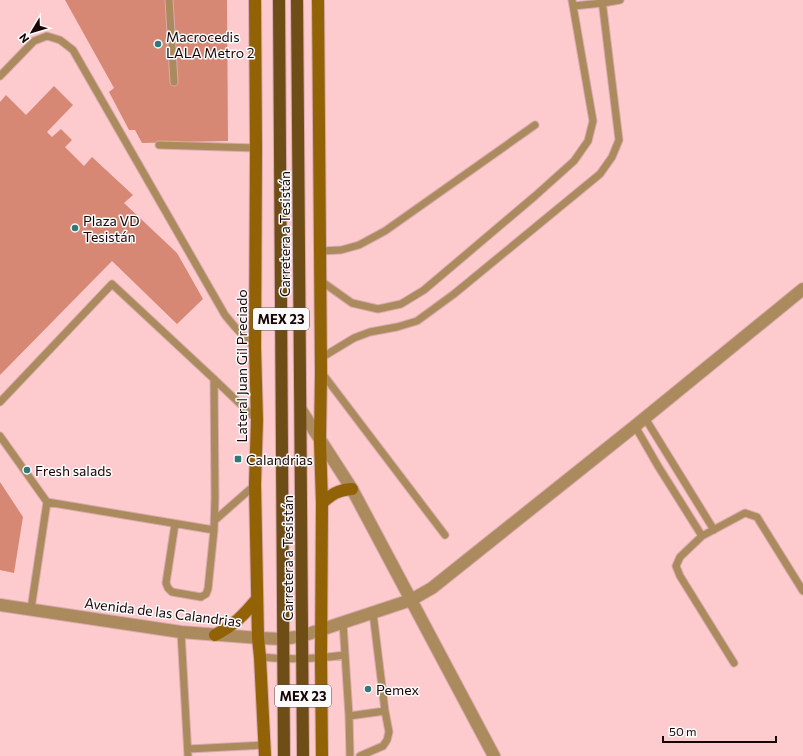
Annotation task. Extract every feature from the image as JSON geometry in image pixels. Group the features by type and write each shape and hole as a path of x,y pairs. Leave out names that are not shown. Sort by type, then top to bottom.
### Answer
{"main road":[{"name":"Lateral Juan Gil Preciado","path":"255,0 255,484 258,638 265,750"},
{"name":"Carretera a Tesistán","path":"279,0 284,756"},
{"name":"Carretera a Tesistán","path":"297,0 303,756"},
{"path":"318,0 321,252 320,440 322,503 322,756"},
{"path":"322,503 333,494 343,490 352,489"},
{"path":"215,635 234,624 245,614 257,599"}],"street":[{"name":"Avenida de las Calandrias","path":"0,605 181,632 283,639 302,636 411,600 432,588 645,418 803,289"},
{"path":"301,410 352,489 494,756"}],"lane":[{"path":"169,0 174,82"},
{"path":"321,281 352,303 378,309 401,304 424,290 574,161 588,141 593,121 573,3 620,0"},
{"path":"321,358 354,338 370,332 397,327 417,321 454,294 600,174 612,157 619,140 602,1"},
{"path":"0,76 34,40 47,36 60,40 73,50 225,315 255,348"},
{"path":"321,252 341,250 359,245 385,231 535,125"},
{"path":"159,145 256,148"},
{"path":"0,402 112,284 256,420"},
{"path":"321,373 445,535"},
{"path":"175,524 166,583 172,592 201,597 206,594 208,589 215,520 214,379"},
{"path":"645,418 714,530"},
{"path":"634,426 702,536"},
{"path":"0,436 47,502 31,609"},
{"path":"653,458 665,451"},
{"path":"669,483 680,476"},
{"path":"215,520 255,484"},
{"path":"47,502 214,530"},
{"path":"734,663 680,576 676,566 680,556 702,536 745,513 757,518 803,591"},
{"path":"360,756 383,746 387,740 389,732 373,613"},
{"path":"343,623 350,756"},
{"path":"181,632 188,752 265,750"},
{"path":"260,658 302,659 345,655"},
{"path":"349,716 386,710"}],"building":[{"name":"Macrocedis LALA Metro 2","path":"65,0 227,0 228,141 142,143 135,130 129,130 109,92 114,88"},
{"name":"Plaza VD Tesistán","path":"54,86 73,105 47,132 52,137 61,129 72,140 65,147 84,166 92,157 133,195 124,203 177,253 203,299 177,324 112,261 0,375 0,102 6,95 26,115"},
{"path":"0,482 23,517 14,573 0,570"}],"place":[{"name":"Macrocedis LALA Metro 2","path":"158,44"},
{"name":"Plaza VD Tesistán","path":"75,228"},
{"name":"Calandrias","path":"238,459"},
{"name":"Fresh salads","path":"27,470"},
{"name":"Pemex","path":"368,689"}]}
